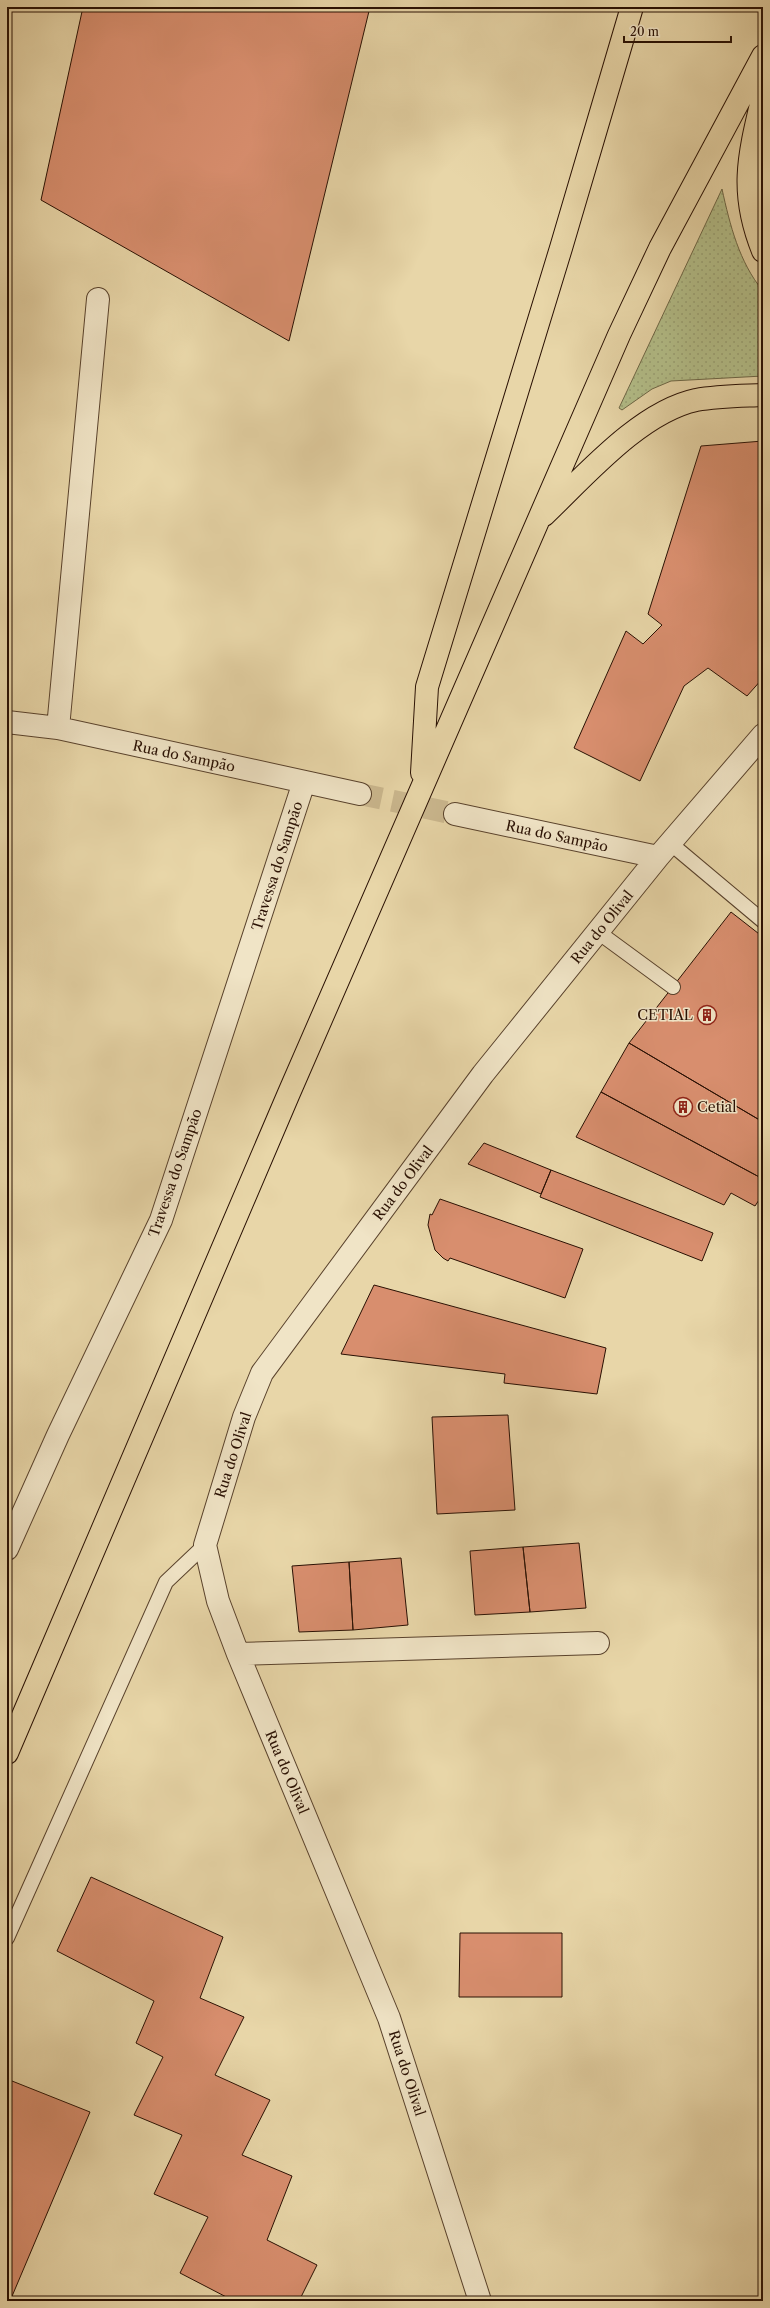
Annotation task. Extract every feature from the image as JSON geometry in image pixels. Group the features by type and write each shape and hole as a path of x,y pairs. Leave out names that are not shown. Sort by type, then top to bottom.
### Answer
{"main road":[{"path":"422,787 426,687 559,256 632,7"},
{"path":"7,1753 536,523 660,248 763,56"},
{"path":"763,96 748,160 747,191 752,217 763,251"},
{"path":"536,523 640,427 659,414 695,400 763,395"}],"street":[{"path":"58,728 98,299"},
{"name":"Rua do Sampão","path":"7,722 58,728 360,794"},
{"name":"Rua do Olival","path":"480,2301 389,2018 238,1654 218,1601 205,1545 244,1417 262,1373 483,1074 664,850 763,735"},
{"name":"Travessa do Sampão","path":"7,1549 58,1435 162,1220 304,782"},
{"name":"Rua do Sampão","path":"455,814 664,850"},
{"path":"238,1654 598,1643"}],"lane":[{"path":"664,850 763,921"},
{"path":"598,932 672,987"},
{"path":"7,1938 166,1582 205,1545"}],"green space":[{"path":"722,189 736,243 748,268 763,291 763,376 671,381 652,389 622,410 619,408"}],"building":[{"path":"83,7 370,7 289,341 41,200"},
{"path":"763,441 763,678 747,696 708,668 684,686 640,781 574,748 626,631 643,644 662,625 648,614 701,446"},
{"name":"CETIAL","path":"731,912 763,937 763,1122 629,1043"},
{"name":"Cetial","path":"629,1043 763,1122 763,1179 601,1092"},
{"path":"601,1092 763,1179 763,1194 755,1206 731,1193 724,1205 576,1137"},
{"path":"484,1143 551,1170 541,1194 468,1164"},
{"path":"551,1170 713,1233 702,1261 540,1197"},
{"path":"440,1199 583,1249 565,1298 450,1258 448,1261 443,1258 435,1250 428,1225 430,1214 432,1215"},
{"path":"374,1285 606,1348 597,1394 504,1383 505,1374 341,1354"},
{"path":"508,1415 515,1510 437,1514 432,1417"},
{"path":"579,1543 586,1608 530,1612 523,1547"},
{"path":"523,1547 530,1612 475,1615 470,1551"},
{"path":"401,1558 408,1625 353,1630 349,1562"},
{"path":"349,1562 353,1630 299,1632 292,1566"},
{"path":"91,1877 223,1937 200,1998 244,2017 215,2075 270,2100 242,2155 292,2176 267,2240 317,2265 299,2301 234,2301 180,2273 208,2217 154,2194 182,2135 134,2115 163,2057 136,2043 154,2001 57,1951"},
{"path":"460,1933 562,1933 562,1997 459,1997"},
{"path":"7,2079 90,2112 10,2301 7,2301"}],"tunnel":[{"path":"360,794 455,814"}],"place":[{"name":"CETIAL","path":"707,1015"},
{"name":"Cetial","path":"683,1107"}]}
